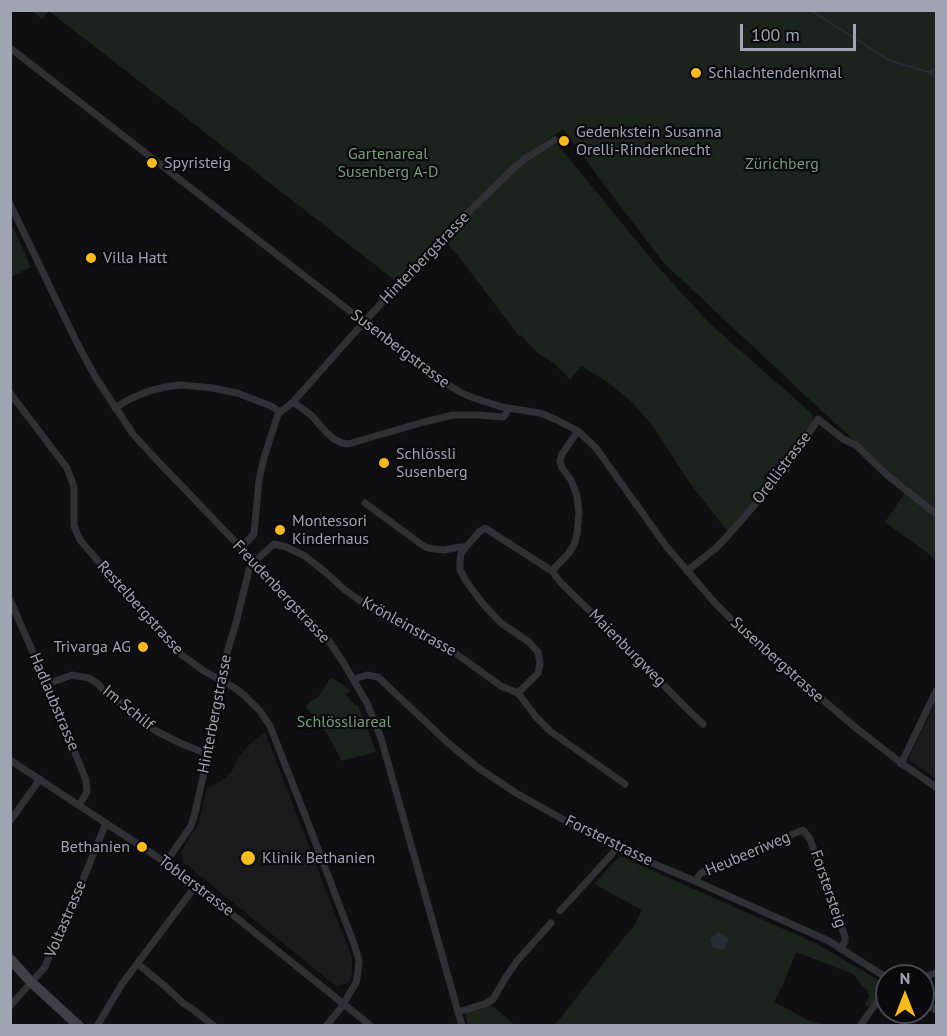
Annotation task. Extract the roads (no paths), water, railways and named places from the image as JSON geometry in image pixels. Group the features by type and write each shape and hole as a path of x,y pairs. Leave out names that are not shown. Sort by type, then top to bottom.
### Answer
{"street":[{"name":"Susenbergstrasse","path":"10,48 444,383 474,398 508,408 540,413 578,431 596,448 666,546 715,603 767,654 847,721 901,764 936,787"},
{"name":"Hinterbergstrasse","path":"280,412 293,402 364,322 492,188 526,158 555,140"},
{"name":"Freudenbergstrasse","path":"10,204 77,343 96,378 133,434 329,641 354,679 367,703 381,738 462,1026"},
{"path":"115,408 149,391 181,386 213,388 237,393 271,406 280,412 275,421 259,480 254,534 241,548"},
{"name":"Restelbergstrasse","path":"10,393 67,468 74,487 74,526 80,540 175,650 204,671 235,688 253,703 270,726 359,960 356,983 326,1026"},
{"path":"293,402 311,415 334,439 348,444 453,415 503,417 508,408"},
{"name":"Orellistrasse","path":"687,571 716,548 739,524 786,469 818,419 843,439 856,446 887,475 936,514"},
{"path":"578,431 562,454 560,461 573,485 579,508 574,545 568,554 552,571 487,528 482,530 461,553 460,570 483,604 538,652 540,663 538,673 518,693 537,718 610,778 626,784"},
{"path":"365,502 425,547 465,548"},
{"name":"Krönleinstrasse","path":"254,562 274,544 296,551 314,562 345,590 383,617 437,640 501,686 518,693"},
{"name":"Hinterbergstrasse","path":"166,862 191,826 208,754 223,666 248,575 254,562"},
{"name":"Maienburgweg","path":"552,571 561,583 703,724"},
{"name":"Hadlaubstrasse","path":"10,600 86,780 87,792 79,805"},
{"name":"Im Schilf","path":"47,684 72,675 89,678 114,700 156,730 182,744 208,754"},
{"name":"Forsterstrasse","path":"354,679 367,675 378,677 447,742 486,774 525,798 616,848 829,941 875,970"},
{"path":"901,764 936,691"},
{"name":"Toblerstrasse","path":"10,760 196,884 371,1026"},
{"path":"10,821 40,779"},
{"name":"Voltastrasse","path":"10,1006 45,967 106,823"},
{"name":"Heubeeriweg","path":"695,881 701,873 803,830"},
{"name":"Forstersteig","path":"803,830 810,839 844,937 845,941 841,949"},
{"path":"560,911 616,848"},
{"path":"97,1026 122,984 196,884"},
{"path":"458,1012 493,999 517,961 551,923"},
{"path":"10,959 32,983 79,1026"},
{"path":"138,964 183,1004 214,1026"},
{"path":"860,1026 875,1005"}],"waterway":[{"path":"810,10 889,60 933,74 936,79"},
{"path":"928,72 936,69"}],"place":[{"name":"Schlachtendenkmal","path":"696,73"},
{"name":"Gedenkstein Susanna Orelli-Rinderknecht","path":"564,141"},
{"name":"Spyristeig","path":"152,163"},
{"name":"Villa Hatt","path":"91,258"},
{"name":"Schlössli Susenberg","path":"384,463"},
{"name":"Montessori Kinderhaus","path":"280,530"},
{"name":"Trivarga AG","path":"143,647"},
{"name":"Bethanien","path":"142,847"},
{"name":"Klinik Bethanien","path":"248,858"}],"park label":[{"name":"Gartenareal Susenberg A-D","path":"388,163"},
{"name":"Zürichberg","path":"782,164"},
{"name":"Schlössliareal","path":"344,722"}]}
